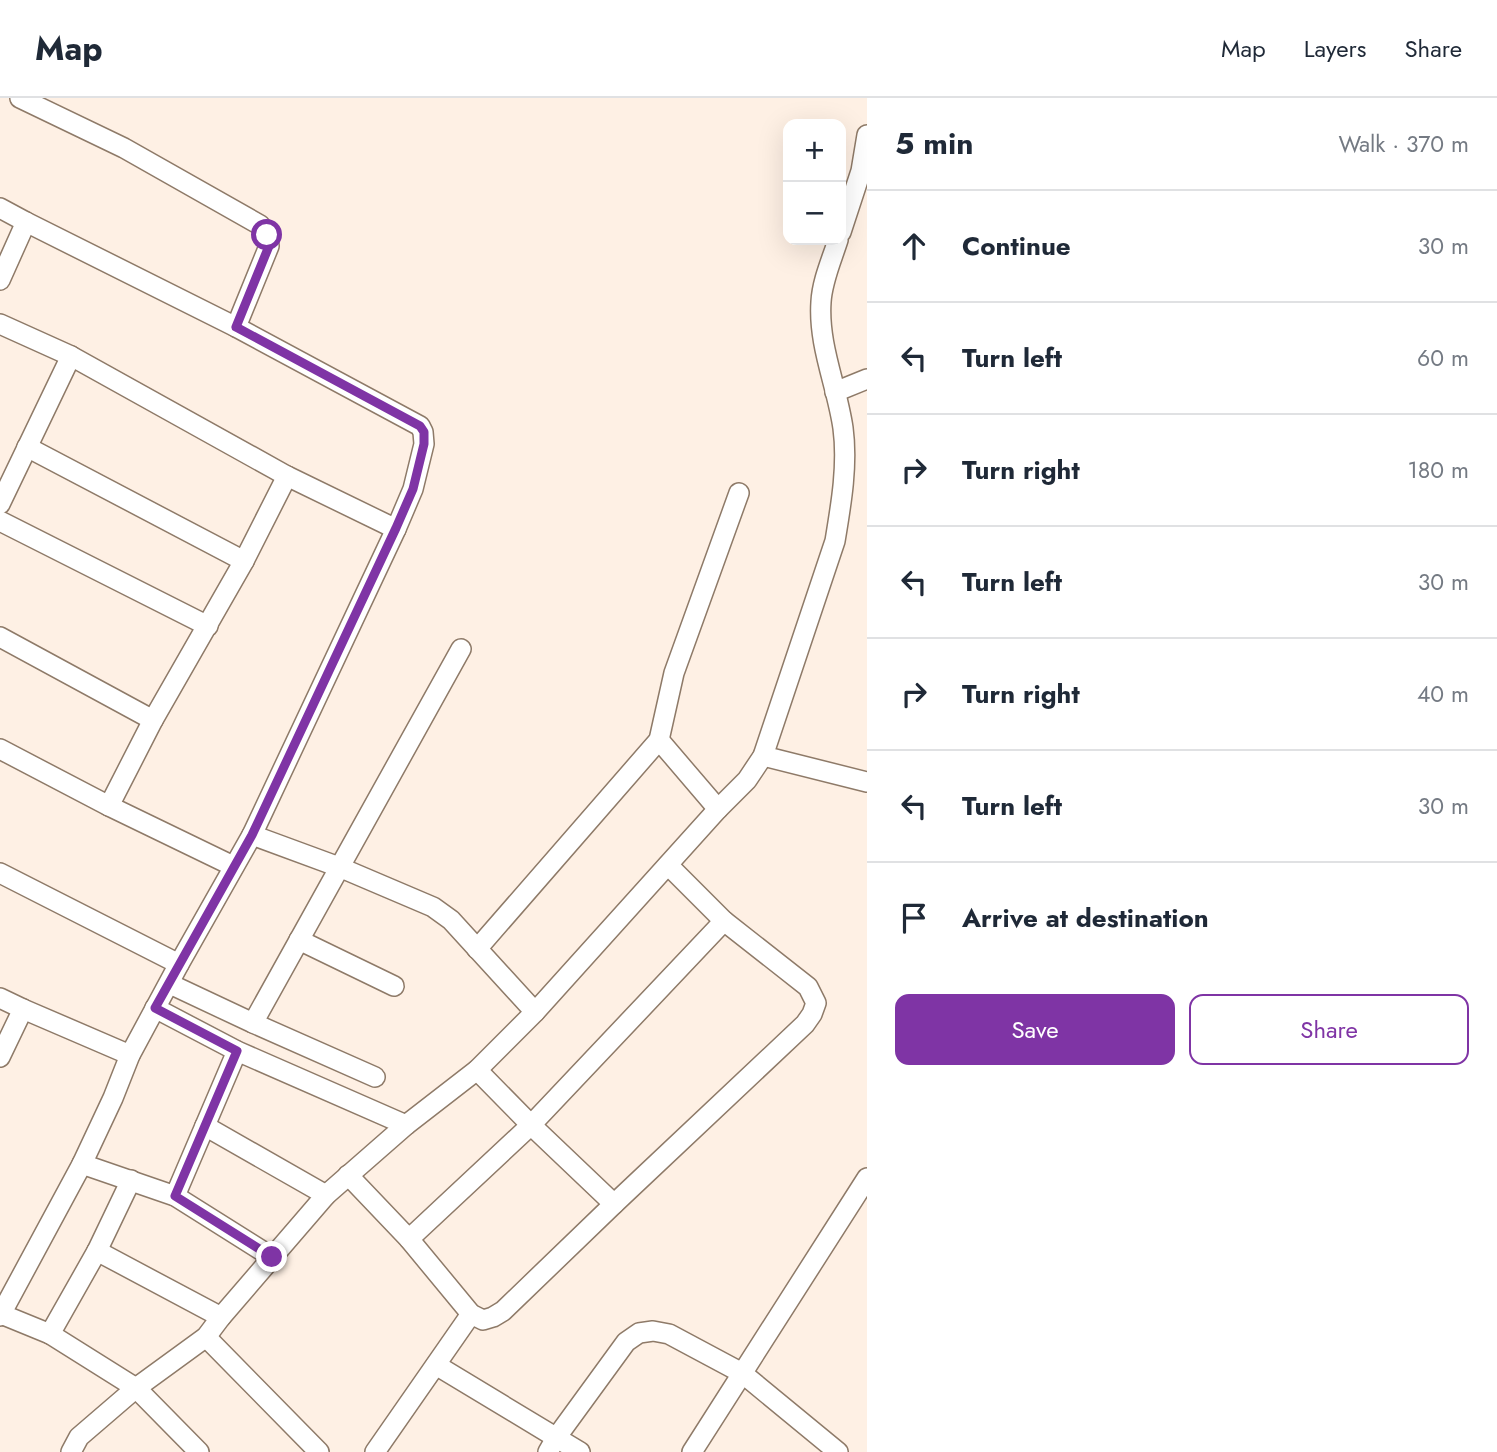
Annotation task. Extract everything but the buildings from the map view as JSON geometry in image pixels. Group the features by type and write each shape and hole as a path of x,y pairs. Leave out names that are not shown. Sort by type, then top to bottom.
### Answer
{"street":[{"path":"20,98 124,148 260,225 267,235 269,246 236,327"},
{"path":"846,217 861,171 867,135"},
{"path":"0,208 236,327 420,426 424,432 424,444 413,489 252,835 130,1055 82,1164 1,1315 50,1334 136,1388 199,1452"},
{"path":"0,281 26,222"},
{"path":"80,1447 136,1388 206,1337 326,1195 406,1125 477,1070 535,1012 747,780 763,756 835,541 841,505 843,429 820,326 821,299 837,245"},
{"path":"0,324 71,356 287,476 396,528"},
{"path":"0,504 71,356"},
{"path":"835,392 867,379"},
{"path":"27,447 244,561"},
{"path":"109,806 153,720 244,561 287,476"},
{"path":"477,949 659,740 674,673 739,493"},
{"path":"0,521 208,626"},
{"path":"0,637 153,720"},
{"path":"253,1023 460,649"},
{"path":"659,740 724,804"},
{"path":"0,749 233,866"},
{"path":"763,756 867,782"},
{"path":"252,835 339,867 433,907 451,920 535,1012"},
{"path":"348,1175 409,1239 471,1314 483,1320 493,1317 503,1311 805,1024 816,1003 808,987 724,921 668,865"},
{"path":"0,873 179,964"},
{"path":"409,1239 531,1125 724,921"},
{"path":"299,940 394,986"},
{"path":"170,984 375,1077"},
{"path":"0,998 130,1055"},
{"path":"155,1008 237,1051 406,1125"},
{"path":"0,1057 23,1009"},
{"path":"175,1196 237,1051"},
{"path":"477,1070 614,1204"},
{"path":"205,1126 326,1195"},
{"path":"82,1164 175,1196 272,1257"},
{"path":"692,1452 867,1178"},
{"path":"50,1334 97,1251 131,1180"},
{"path":"97,1251 221,1317"},
{"path":"375,1452 471,1314"},
{"path":"552,1445 626,1342 639,1333 653,1331 669,1334 742,1373 838,1452"},
{"path":"206,1337 319,1452"},
{"path":"436,1364 552,1445 580,1452"}],"route":[{"path":"267,235 269,246 236,327 420,426 425,438 413,489 252,835 155,1008 237,1051 175,1196 272,1257"}]}
